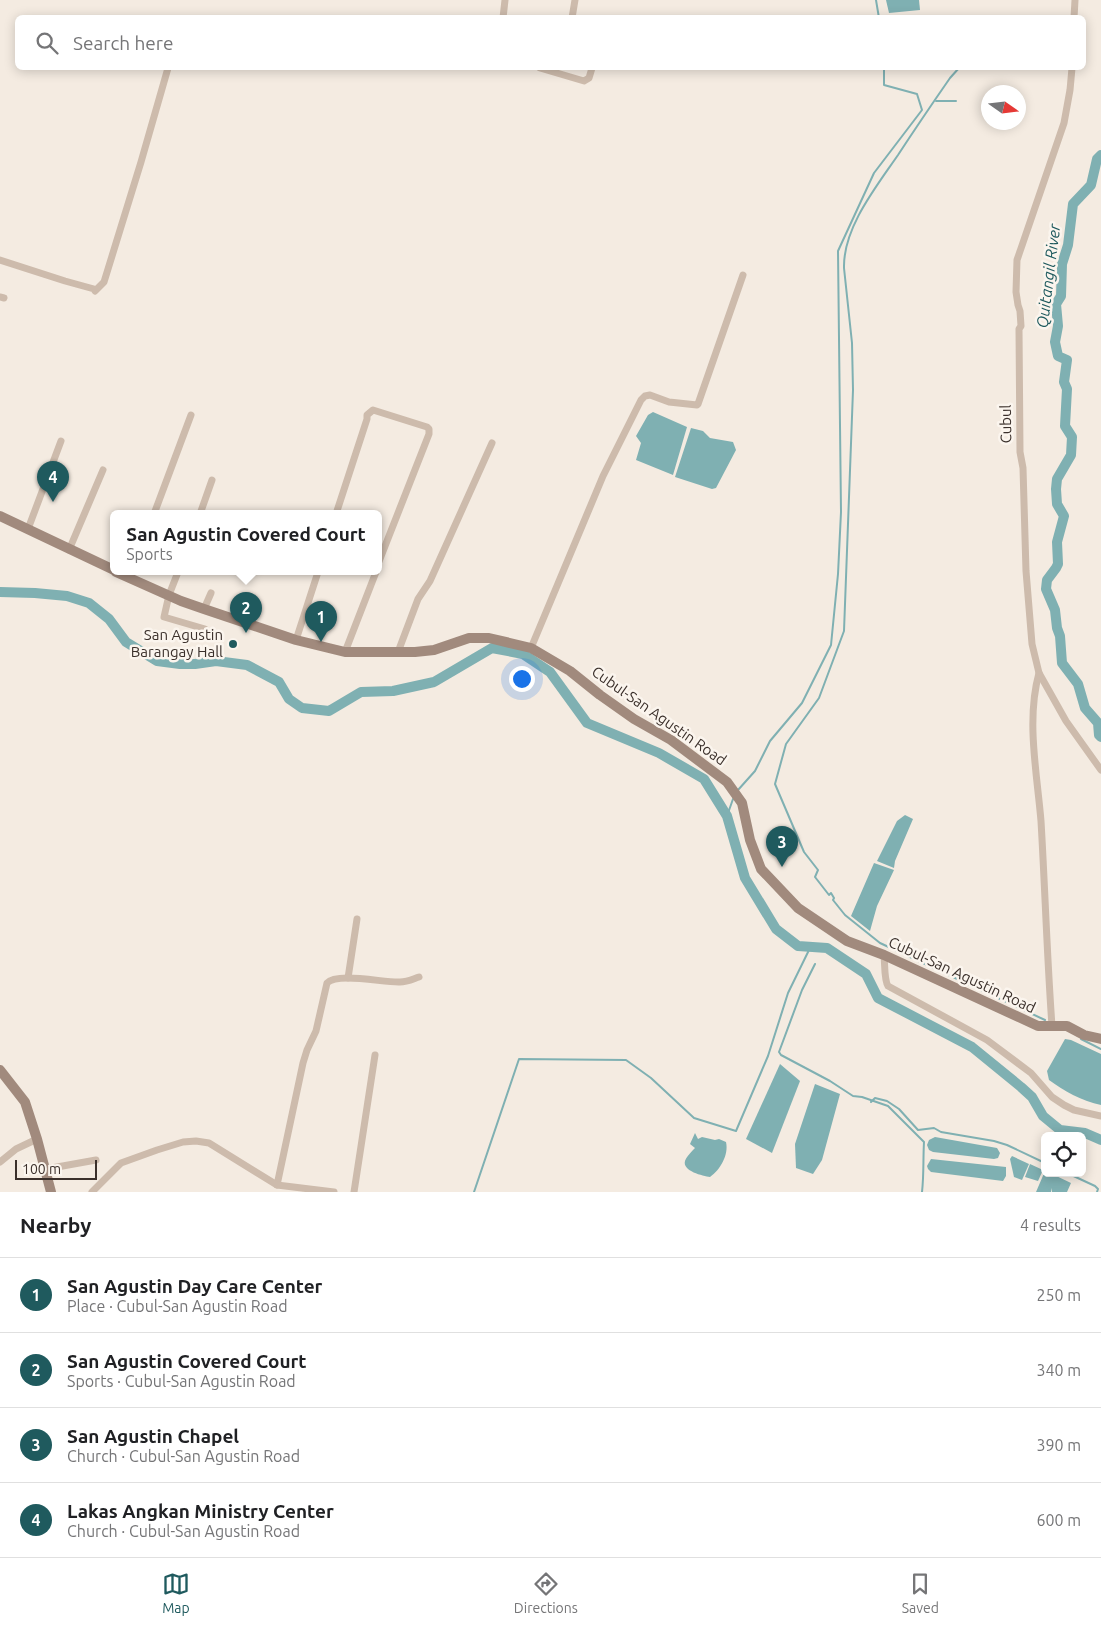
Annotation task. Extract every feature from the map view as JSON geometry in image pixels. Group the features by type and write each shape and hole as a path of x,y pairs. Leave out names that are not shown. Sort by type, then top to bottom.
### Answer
{"street":[{"path":"504,15 505,0"},
{"path":"572,15 575,0"},
{"path":"1074,15 1075,0"},
{"path":"0,260 94,289 95,291 104,282 167,70"},
{"path":"547,70 584,81 587,80 591,70"},
{"path":"568,76 570,70"},
{"name":"Cubul","path":"1072,70 1064,123 1020,250 1016,277 1021,326 1019,329 1020,452 1023,468 1026,571 1032,644 1039,673 1066,721 1101,770"},
{"path":"531,648 603,476 641,400 645,396 650,395 669,402 697,405 743,275"},
{"path":"337,510 367,415 374,410 427,427 429,434 382,554"},
{"path":"155,510 190,415"},
{"path":"28,529 61,441"},
{"path":"398,652 418,599 430,581 492,443"},
{"path":"69,550 103,470"},
{"path":"201,510 212,480"},
{"name":"Cubul-San Agustin Road","path":"0,516 110,569"},
{"name":"Cubul-San Agustin Road","path":"130,575 169,595 204,609 296,640 345,652 434,650 469,638 488,638 531,648 570,671 634,719 671,740 727,782 742,803 750,840 761,869 798,908 847,941 884,955 1038,1026 1067,1026 1101,1039"},
{"path":"177,575 169,595 164,617 205,630"},
{"path":"296,640 317,575"},
{"path":"345,652 375,575"},
{"path":"204,609 211,593"},
{"path":"1039,673 1033,708 1034,738 1046,896 1052,1026"},
{"path":"348,978 357,919"},
{"path":"884,955 885,982 888,986 987,1040 1031,1074 1052,1097 1064,1105 1074,1110 1101,1116"},
{"path":"277,1185 306,1050 316,1031 328,983 332,979 348,978 399,982 419,977"},
{"path":"354,1192 375,1055"},
{"path":"0,1070 25,1102 46,1169 51,1192"},
{"path":"0,1162 16,1149 37,1138"},
{"path":"92,1192 122,1163 183,1142 196,1141 209,1143 277,1185 334,1192"},
{"path":"46,1169 96,1160"}],"water":[{"path":"886,0 919,0 920,10 889,13"},
{"path":"653,412 687,427 673,475 636,460 641,443 636,436 648,415"},
{"path":"691,428 703,431 710,438 733,442 736,450 716,488 712,489 675,477"},
{"path":"905,815 913,819 895,861 894,868 877,861 897,821"},
{"path":"874,863 894,870 877,906 870,931 851,916"},
{"path":"1065,1039 1101,1054 1101,1105 1074,1095 1049,1080 1047,1071"},
{"path":"780,1064 800,1081 772,1153 746,1139"},
{"path":"815,1084 840,1094 822,1160 813,1174 796,1168 795,1144"},
{"path":"695,1133 698,1139 702,1137 719,1139 726,1142 727,1147 723,1162 710,1177 694,1172 685,1165 685,1161 695,1148 690,1144"},
{"path":"935,1137 997,1148 1000,1153 998,1158 994,1159 933,1152 929,1150 927,1145 929,1140"},
{"path":"1012,1156 1029,1164 1022,1180 1014,1177 1010,1159"},
{"path":"931,1159 1006,1167 1006,1176 1003,1181 931,1172 927,1166"},
{"path":"1030,1164 1041,1169 1038,1181 1025,1177"},
{"path":"1042,1177 1058,1177 1071,1183 1067,1192 1052,1192 1052,1188 1051,1192 1036,1192"}],"waterway":[{"path":"876,0 878,15"},
{"path":"738,790 755,771 770,741 802,703 831,645 838,574 841,512 838,251 874,173 922,110 917,94 884,85 884,70"},
{"path":"957,70 862,208 849,238 845,253 844,268 852,343 853,390 844,631 819,698 786,744 775,784 804,852 818,870 815,877 829,895 831,893 834,898 833,900 845,915 880,943 1045,1020"},
{"path":"936,101 956,101"},
{"name":"Quitangil River","path":"1101,155 1097,159 1091,185 1073,204 1068,245 1062,264 1061,296 1056,304 1058,326 1055,342 1058,356 1067,360 1064,382 1067,389 1065,426 1072,437 1071,455 1057,479 1057,504 1064,516 1057,542 1058,564 1047,580 1046,589 1055,610 1060,636 1062,663 1078,684 1085,708 1098,723 1099,735 1101,737"},
{"path":"0,592 67,596 89,603 109,619 126,642 157,661 180,664 216,661 247,665 279,682 289,699 302,708 329,711 361,692 393,691 434,682 492,648 523,654 550,672 587,723 659,753 704,779 727,816 745,878 776,929 798,946 827,948 866,974 878,998 972,1047 1032,1097 1043,1116 1060,1130 1085,1133 1101,1140"},
{"path":"727,816 733,799"},
{"path":"474,1192 519,1059 626,1060 651,1078 694,1118 736,1131 768,1056 788,993 810,948"},
{"path":"815,964 802,990 779,1052 781,1055 830,1081 853,1096 862,1097 888,1106 924,1142 922,1192"},
{"path":"1081,1039 1101,1049"},
{"path":"871,1102 875,1098 887,1101 899,1109 918,1130 934,1128 941,1132 994,1141 1041,1161"},
{"path":"1076,1177 1095,1186 1098,1189 1097,1192"}],"place":[{"name":"Lakas Angkan Ministry Center","path":"53,502"},
{"name":"San Agustin Covered Court","path":"246,633"},
{"name":"San Agustin Day Care Center","path":"321,642"},
{"name":"San Agustin Barangay Hall","path":"233,644"},
{"name":"San Agustin Chapel","path":"782,867"}]}
